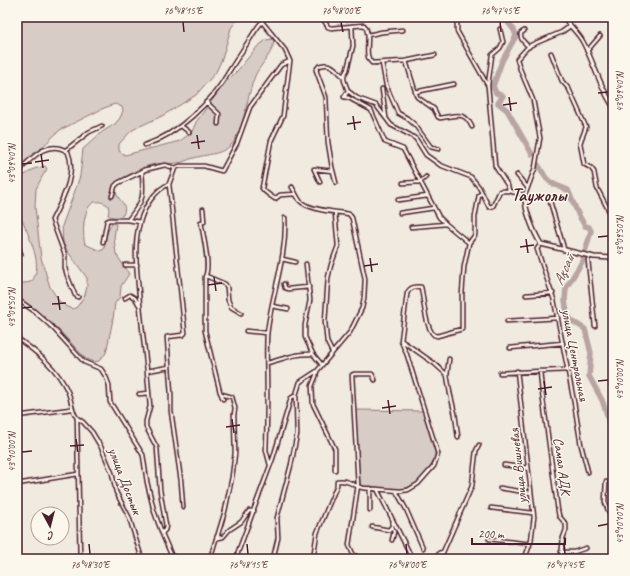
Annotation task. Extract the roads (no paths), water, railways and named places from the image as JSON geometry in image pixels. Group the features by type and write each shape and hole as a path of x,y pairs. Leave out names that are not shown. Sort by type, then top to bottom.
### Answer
{"street":[{"path":"145,145 161,138 181,126 206,102 220,86 264,17"},
{"path":"322,17 328,27 331,28 364,25 368,31 368,53 370,62 375,64 406,61 435,55"},
{"path":"457,17 457,31 488,86"},
{"path":"564,17 581,38 605,92 613,106"},
{"path":"261,23 285,50 290,61 283,116 271,141 262,188 275,199 280,195 296,194"},
{"path":"344,76 353,46 352,26"},
{"path":"570,26 562,32 529,46 517,59 533,100 540,138 535,168 525,195 526,206 541,244 589,256 613,258"},
{"path":"500,29 503,42 500,48 492,55 488,86 495,166 508,186 509,191"},
{"path":"368,35 403,30"},
{"path":"524,31 521,33 520,37 529,46"},
{"path":"587,51 600,36"},
{"path":"551,53 562,81 569,89 586,127 580,144 584,164 591,168 594,172 597,188 613,216"},
{"path":"112,196 115,186 118,183 142,172 165,165 175,168 180,166 204,166 222,171 237,143 250,107 281,65 290,61"},
{"path":"406,61 417,97 434,109 438,117 465,116 472,127"},
{"path":"382,63 386,86 398,113 415,125 431,147 439,149"},
{"path":"336,183 328,134 326,97 323,84 316,70 319,66 328,65 337,68 344,76 348,91 357,98 373,103 379,108 391,125 416,139 426,155 440,165 471,177 482,193 487,206 491,207 500,191 509,191 525,195"},
{"path":"415,92 454,84"},
{"path":"382,89 386,119"},
{"path":"348,91 344,97 371,110 385,142 403,149 439,217 469,243"},
{"path":"206,102 219,114 218,124"},
{"path":"66,150 89,132 102,126"},
{"path":"181,126 189,132"},
{"path":"17,173 33,157 47,148 58,147 68,152 70,158 70,178 65,193 52,220 65,255 65,268 67,275 78,297"},
{"path":"175,168 169,184 184,333 183,335 167,337 171,411 181,481 183,508"},
{"path":"320,182 314,169 333,171"},
{"path":"128,220 143,197 142,172"},
{"path":"517,175 527,188"},
{"path":"403,182 420,182 426,177"},
{"path":"162,533 166,526 160,490 157,452 155,444 146,427 150,406 140,307 137,247 140,222 156,191 169,184"},
{"path":"273,559 278,538 277,518 291,465 297,434 296,395 300,382 317,371 350,332 362,308 365,286 352,218 349,214 335,213 307,205 300,201 292,187"},
{"path":"313,559 317,533 337,485 337,481 348,481 358,487 400,492 408,490 418,484 434,466 438,454 407,355 401,341 407,294 408,291 415,287 421,288 426,317 432,334 437,336 462,329 463,274 469,243 475,235 475,218 479,195 482,193"},
{"path":"398,200 428,196"},
{"path":"549,198 564,250"},
{"path":"400,213 434,208"},
{"path":"203,210 204,222 201,222 206,250 205,331 223,399"},
{"path":"332,352 327,342 325,322 328,278 338,246 335,213"},
{"path":"270,465 266,450 267,333 285,243 285,218"},
{"path":"104,242 107,222 112,220 128,220 140,222"},
{"path":"411,227 446,224"},
{"path":"17,244 21,254"},
{"name":"улица Центральная","path":"541,244 537,249 553,294 581,445 588,472"},
{"path":"589,256 588,260 595,326"},
{"path":"282,259 295,262"},
{"path":"306,264 310,300 305,325 305,337 322,365"},
{"path":"125,265 137,265"},
{"path":"206,276 225,284 231,307 241,313"},
{"path":"284,284 285,288 288,289 309,287"},
{"path":"526,295 553,294"},
{"path":"125,298 130,295 132,296 140,307"},
{"path":"17,300 34,311 52,327 84,362 101,369 106,376 109,385 110,402 143,455 150,499 158,524 174,559"},
{"path":"272,306 288,309"},
{"path":"507,321 558,318"},
{"path":"246,331 267,333"},
{"path":"17,338 54,369 69,392 71,408 77,418 80,559"},
{"path":"401,341 405,342 448,375"},
{"path":"510,348 563,343"},
{"path":"267,364 289,356 314,354"},
{"path":"449,359 448,375 450,394 455,414 458,437"},
{"path":"147,371 169,366"},
{"path":"500,373 517,371 540,372 568,370"},
{"path":"317,371 312,386 313,404 333,444 335,453 335,470"},
{"name":"улица Вишневая","path":"517,371 534,524 530,544 525,558"},
{"name":"Самал АДК","path":"540,372 558,514 566,524 561,559"},
{"path":"360,559 353,554 350,545 358,487 352,375 372,374 375,380"},
{"path":"139,394 149,393"},
{"path":"210,559 218,536 230,488 235,453 234,404 232,397 221,394"},
{"path":"237,559 238,552 270,465 291,398 296,395"},
{"path":"17,416 71,408"},
{"name":"улица Достык","path":"77,418 92,432 101,447 112,473 116,492 129,517 142,559"},
{"path":"440,559 472,486 476,451 479,445"},
{"path":"504,465 528,468"},
{"path":"17,484 78,474"},
{"path":"606,482 605,502 613,523"},
{"path":"370,488 370,510"},
{"path":"500,488 531,493"},
{"path":"377,489 412,559"},
{"path":"396,491 402,500 423,548"},
{"path":"491,508 533,513"},
{"path":"216,542 229,530 241,522 249,511 254,511"},
{"path":"558,514 562,513"},
{"path":"392,540 394,532 392,526 393,520"},
{"path":"372,527 387,530 392,526"},
{"path":"218,536 218,538 221,538"},
{"path":"489,539 530,544"},
{"path":"561,552 574,552 586,548"},
{"path":"437,559 439,553 443,552"},
{"path":"469,559 470,557 474,559"}],"waterway":[{"name":"Ақсай","path":"504,17 514,30 516,36 502,61 493,86 496,93 503,96 498,103 507,110 532,154"},
{"name":"Ақсай","path":"538,165 551,183 568,190 578,214 585,226 589,227 591,231 582,262 566,288 565,300 567,314 572,321 585,329 591,353 589,376 602,400 613,441"}],"district":[{"name":"Таужолы","path":"539,195"}]}
